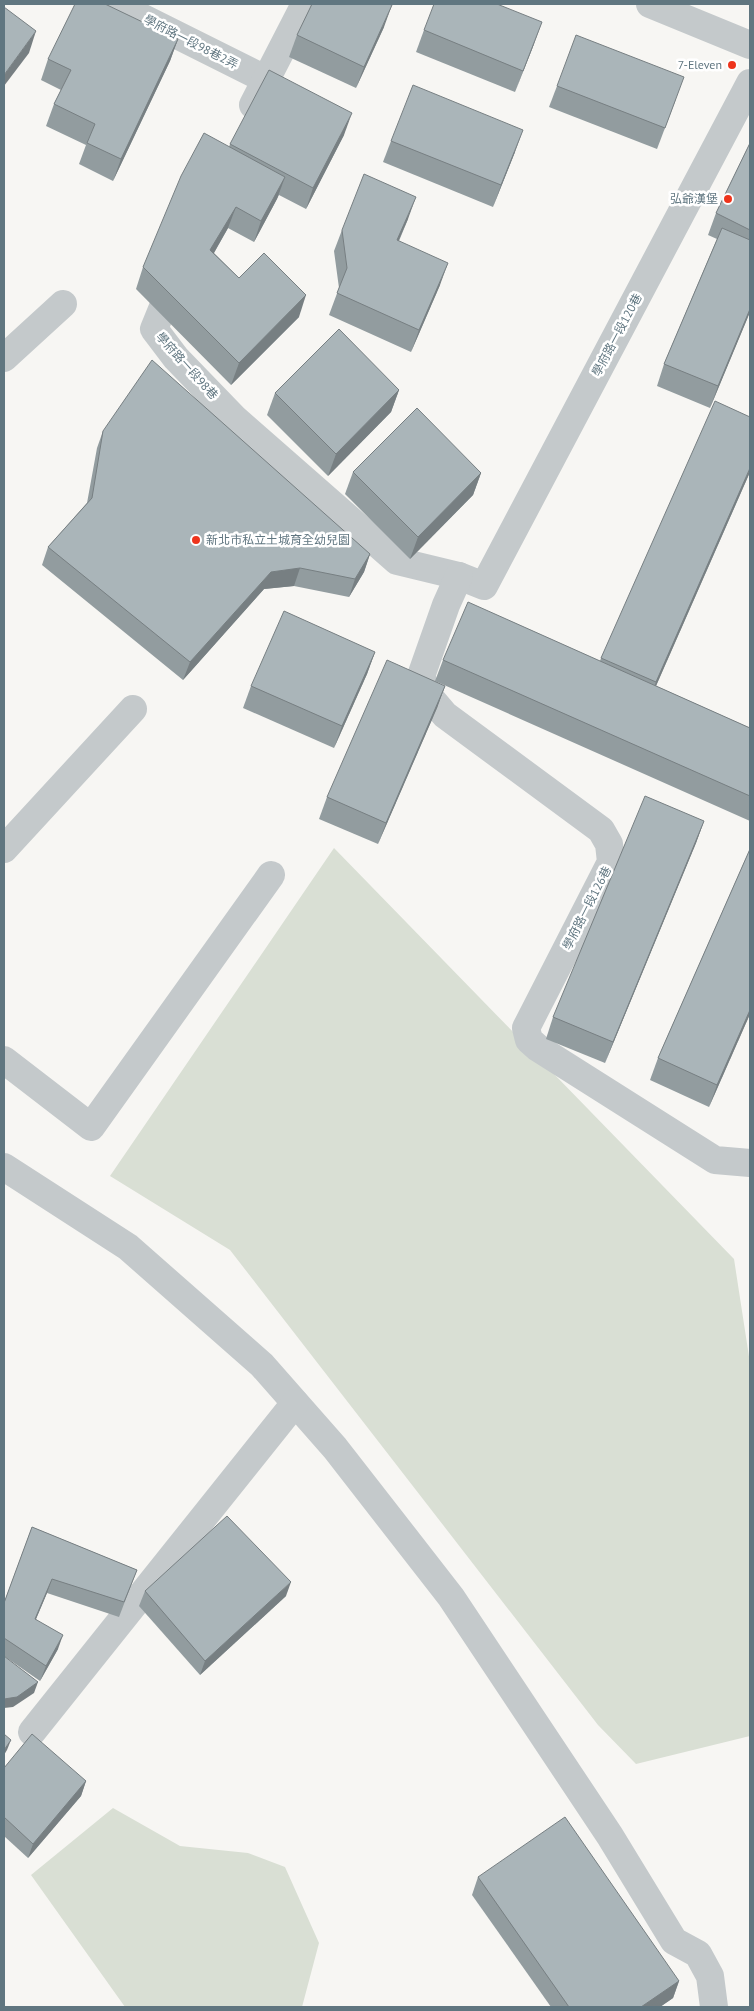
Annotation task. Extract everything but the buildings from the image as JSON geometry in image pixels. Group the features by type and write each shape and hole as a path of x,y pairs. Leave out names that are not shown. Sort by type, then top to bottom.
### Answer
{"street":[{"name":"學府路一段98巷2弄","path":"115,4 267,80"},
{"path":"243,122 267,80 305,4"},
{"path":"650,4 750,44"},
{"name":"學府路一段120巷","path":"484,586 750,83"},
{"name":"學府路一段98巷","path":"184,256 154,329 176,358 234,418 397,561 460,576 484,586"},
{"path":"4,358 63,304"},
{"name":"學府路一段126巷","path":"460,576 446,605 421,676 428,695 445,715 601,830 609,844 611,862 526,1028 529,1040 538,1048 715,1160 750,1163"},
{"path":"4,849 133,709"},
{"path":"4,1060 91,1127 271,875"},
{"path":"4,1167 128,1247 262,1365 295,1402 334,1448 451,1597 610,1836 674,1941 698,1954 721,2002"},
{"path":"32,1732 295,1402"}],"shaded area":[{"path":"334,848 734,1259 750,1363 750,1736 636,1764 598,1725 230,1250 110,1176"},
{"path":"113,1808 180,1846 248,1853 285,1867 319,1943 302,2007 125,2007 31,1875"}],"place":[{"name":"7-Eleven","path":"732,65"},
{"name":"弘爺漢堡","path":"728,199"},
{"name":"新北市私立土城育全幼兒園","path":"196,540"}]}
